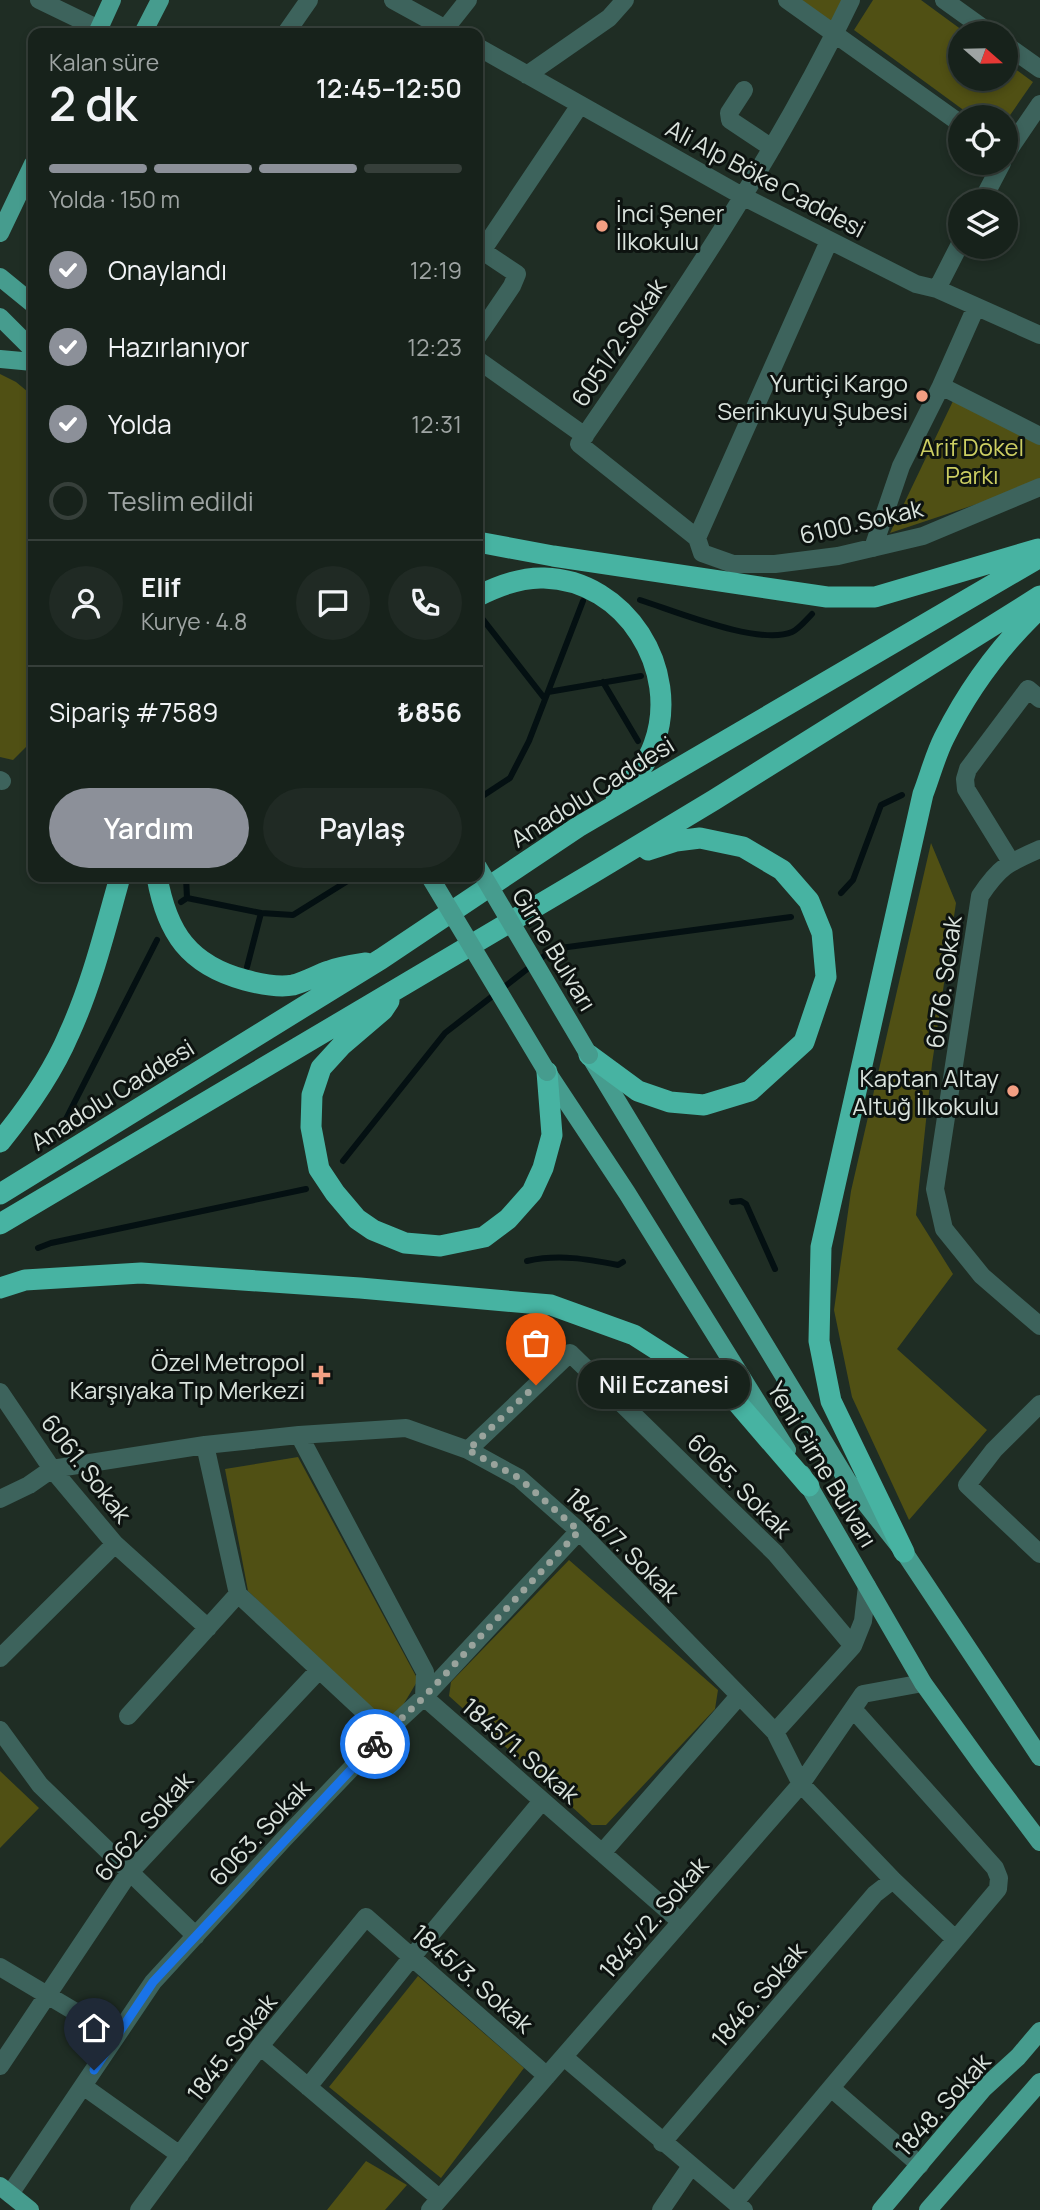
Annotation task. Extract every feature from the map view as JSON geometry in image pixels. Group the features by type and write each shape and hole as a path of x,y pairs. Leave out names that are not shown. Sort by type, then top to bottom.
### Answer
{"highway":[{"path":"483,543 827,597 875,597 1040,548"},
{"name":"Anadolu Caddesi","path":"0,1194 381,959 578,827 1040,557"},
{"path":"483,593 501,584 544,578 582,585 613,604 636,626 650,651 658,673 662,714 653,746 636,775 613,799 578,827"},
{"path":"0,1224 715,800 1040,596"},
{"path":"904,1552 831,1401 819,1340 821,1247 923,794 944,739 979,678 1023,624 1040,608"},
{"path":"589,1055 638,1091 670,1102 704,1105 750,1091 804,1042 826,977 822,933 808,901 782,870 744,847 700,838 677,841 656,846 591,874"},
{"path":"0,1142 31,1104 69,1035 93,972 119,882"},
{"path":"159,882 170,925 190,951 221,973 260,985 292,985 331,970 381,959"},
{"path":"399,986 383,1010 342,1045 321,1068 312,1095 311,1127 320,1170 357,1219 373,1230 405,1243 440,1246 484,1237 508,1219 532,1192 543,1168 552,1135 547,1072"},
{"path":"0,1288 25,1280 141,1273 551,1305 634,1335 734,1399 809,1486"}],"main road":[{"path":"99,28 112,0"},
{"path":"146,28 160,0"},
{"path":"0,233 4,217 28,173"},
{"path":"0,277 28,300"},
{"path":"0,317 28,345"},
{"path":"0,359 28,362"},
{"name":"Girne Bulvarı","path":"483,875 589,1055"},
{"name":"Yeni Girne Bulvarı","path":"433,882 547,1072 627,1193 809,1486 923,1683 1040,1842"},
{"name":"Yeni Girne Bulvarı","path":"589,1055 847,1480 904,1552 1040,1757"},
{"name":"1848. Sokak","path":"881,2210 984,2088 1040,2031"},
{"path":"928,2210 1040,2081"},
{"path":"5,2190 30,2210"}],"street":[{"path":"39,0 92,28"},
{"path":"289,28 309,0"},
{"path":"393,0 444,28"},
{"path":"451,28 468,0"},
{"path":"527,75 609,18 625,0"},
{"path":"787,0 948,115"},
{"name":"6051/2.Sokak","path":"582,440 744,197 851,0"},
{"path":"944,0 973,21"},
{"name":"Ali Alp Böke Caddesi","path":"483,50 744,197 829,241 916,284 937,289 1040,335"},
{"path":"1018,53 1040,69"},
{"path":"744,90 729,113 730,120 772,148"},
{"path":"1018,136 1040,104"},
{"path":"483,245 580,105"},
{"path":"483,364 582,440 697,538 829,241"},
{"path":"483,251 517,274 483,329"},
{"path":"937,289 952,259"},
{"path":"873,548 901,466 976,307"},
{"path":"941,386 1040,436"},
{"name":"6100.Sokak","path":"697,538 702,553 733,564 795,562 923,536 1040,487"},
{"path":"1040,699 1028,689 968,769 965,779 966,789 1011,862 1040,849"},
{"name":"6076. Sokak","path":"1011,862 995,874 980,896 936,1189 944,1229 982,1276 1040,1326"},
{"name":"6065. Sokak","path":"468,1450 570,1353 775,1553 853,1646"},
{"name":"6061. Sokak","path":"0,1392 52,1469 115,1544 0,1658"},
{"path":"1040,1404 994,1450 967,1485 1040,1554"},
{"name":"1846/7. Sokak","path":"52,1469 299,1435 406,1428 468,1450 519,1478 579,1531 775,1732 801,1784 893,1880 955,1939"},
{"name":"1845/1. Sokak","path":"299,1435 425,1672 424,1697 681,1922"},
{"path":"205,1446 238,1594 386,1732"},
{"path":"0,1499 29,1485 52,1469"},
{"name":"6063. Sokak","path":"5,2190 83,2086 153,1982 386,1732 424,1697 579,1531"},
{"path":"115,1544 208,1628"},
{"path":"775,1732 853,1646 863,1622 867,1586"},
{"path":"128,1716 238,1594"},
{"name":"6062. Sokak","path":"0,2066 129,1873 319,1670"},
{"name":"1845/2. Sokak","path":"435,2204 801,1784 863,1694 923,1683"},
{"path":"602,1853 739,1696"},
{"path":"564,2057 739,2206 831,2088 998,1889 999,1878 995,1868 853,1709"},
{"path":"0,1730 40,1786 196,1936"},
{"path":"308,2087 542,1801"},
{"name":"1846. Sokak","path":"662,2143 876,1894 893,1880"},
{"name":"1845/3. Sokak","path":"366,1917 547,2076"},
{"name":"1845. Sokak","path":"139,2210 260,2046 366,1917"},
{"path":"0,1966 116,2036"},
{"path":"260,2046 435,2204"},
{"path":"83,2086 180,2155"},
{"path":"831,2088 920,2165"},
{"path":"661,2210 691,2166"}],"green space":[{"path":"797,0 845,0 829,26"},
{"path":"873,0 921,0 950,21 948,91 1018,91 1018,71 1033,82 1017,105 957,105 854,30"},
{"path":"0,374 28,392 28,745 13,760 0,757"},
{"name":"Arif Dökel Parkı","path":"953,401 1040,444 1040,480 890,533"},
{"path":"931,843 956,903 932,1064 916,1215 953,1274 897,1349 987,1430 909,1520 852,1397 834,1310 851,1191"},
{"path":"298,1457 418,1680 390,1727 248,1591 225,1469"},
{"path":"569,1560 718,1690 715,1709 606,1825 592,1825 449,1696 451,1682"},
{"path":"0,1771 39,1808 0,1848"},
{"path":"418,1976 524,2068 441,2178 329,2087"},
{"path":"366,2161 407,2185 385,2210 327,2210"}],"waterway":[{"path":"640,600 717,625 759,634 792,632 812,614"},
{"path":"483,796 510,778 529,741 583,601"},
{"path":"483,620 545,699"},
{"path":"548,692 641,676"},
{"path":"603,682 638,741"},
{"path":"841,893 853,880 881,805 902,795"},
{"path":"186,882 187,898"},
{"path":"181,902 187,898 261,913 293,915 346,882"},
{"path":"247,967 261,913"},
{"path":"343,1161 445,1033 553,949 791,917"},
{"path":"66,1119 157,940"},
{"path":"38,1248 306,1189"},
{"path":"732,1202 741,1201 746,1204 775,1269"},
{"path":"527,1261 562,1258 618,1265 623,1262"}],"way so far":[{"path":"375,1744 424,1697 579,1531 519,1478 468,1450 536,1385"}],"place":[{"name":"İnci Şener İlkokulu","path":"602,226"},
{"name":"Yurtiçi Kargo Serinkuyu Şubesi","path":"922,396"},
{"name":"Kaptan Altay Altuğ İlkokulu","path":"1013,1091"},
{"name":"Özel Metropol Karşıyaka Tıp Merkezi","path":"321,1375"},
{"name":"Nil Eczanesi","path":"536,1385"}],"route":[{"path":"94,2070 153,1982 375,1744"}]}
